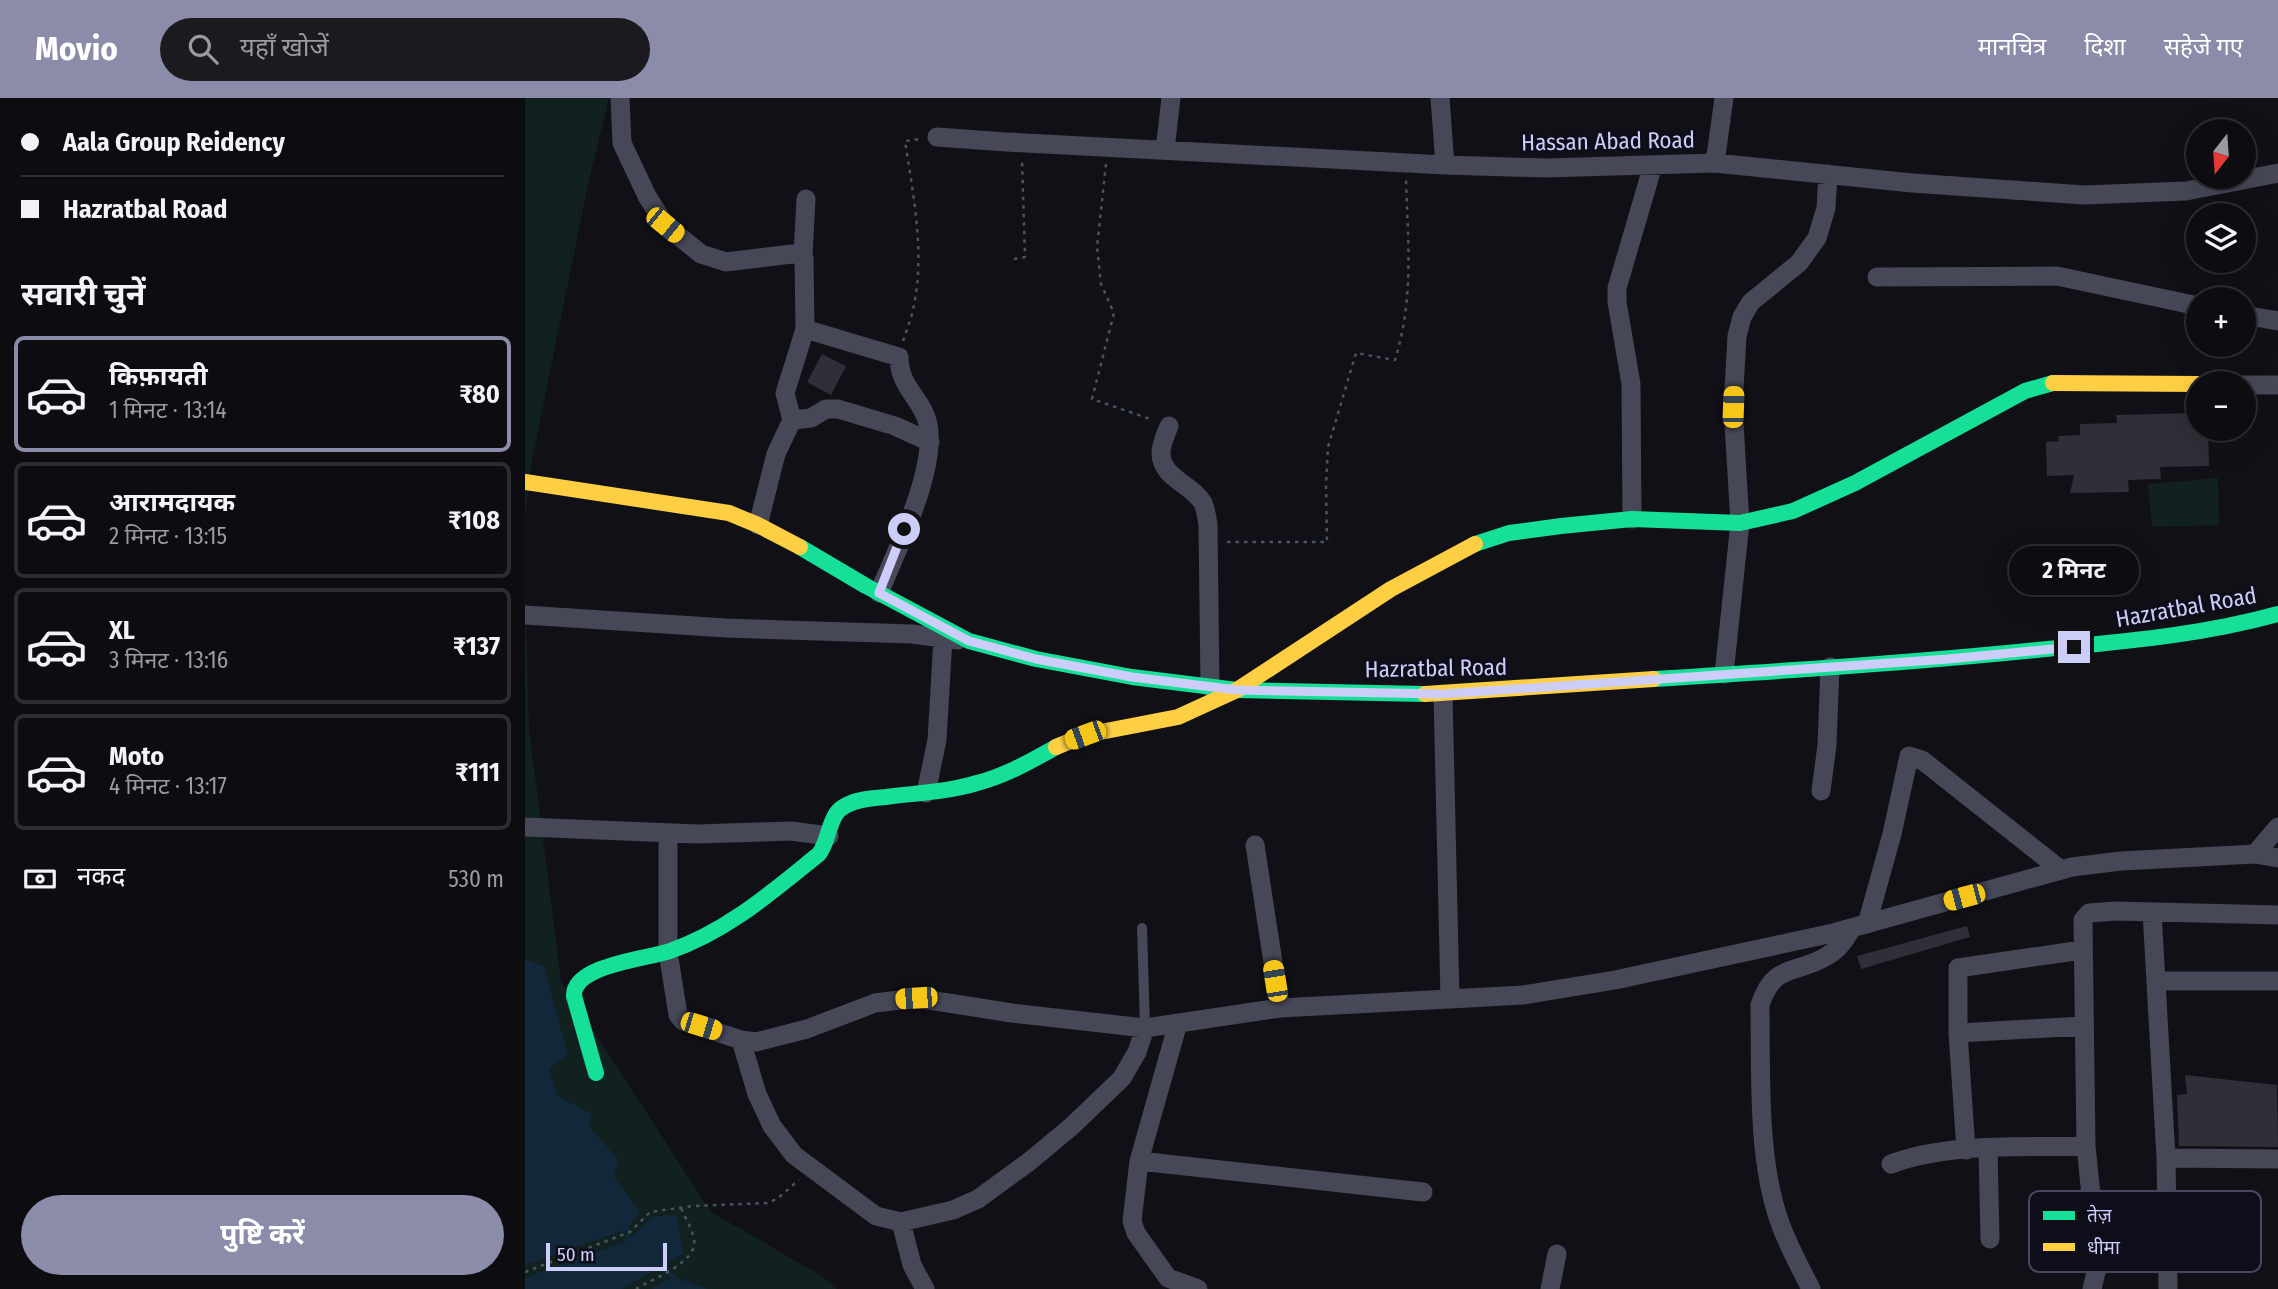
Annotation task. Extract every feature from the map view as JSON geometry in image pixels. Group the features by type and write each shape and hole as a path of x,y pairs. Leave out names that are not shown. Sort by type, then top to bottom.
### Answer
{"street":[{"path":"620,98 622,143 647,196 665,225 701,254 726,262 800,253 803,255"},
{"path":"1165,150 1171,98"},
{"path":"1440,98 1445,165"},
{"path":"1715,163 1724,98"},
{"name":"Hassan Abad Road","path":"937,137 1445,165 1546,168 1715,163 2084,195 2186,191 2278,173"},
{"path":"1632,519 1631,384 1617,288 1653,165"},
{"path":"1724,674 1740,523 1733,407 1736,346 1742,317 1751,302 1798,263 1817,238 1825,208 1828,174"},
{"path":"758,524 776,454 792,420 785,393 805,329 803,255 806,199"},
{"path":"1877,277 2057,276 2186,303"},
{"path":"2256,317 2278,321"},
{"path":"805,329 899,356 899,370 927,421 930,442 921,486 879,593"},
{"path":"596,1073 574,998 575,985 592,973 690,944 740,916 819,854 829,836 833,818 842,807 874,798 926,793 979,783 1009,772 1085,735 1178,717 1237,690 1391,589 1477,543 1509,533 1632,519 1740,523 1793,511 1855,483 1987,410 2042,385 2064,382 2186,384"},
{"path":"2256,385 2278,385"},
{"path":"792,420 811,418 826,409 838,410 895,426 930,442"},
{"path":"1169,426 1161,450 1162,460 1171,475 1192,490 1203,503 1208,525 1210,687"},
{"name":"Hazratbal Road","path":"525,482 729,513 758,524 969,641 1050,662 1132,677 1237,690 1443,694 1948,659 2175,637 2232,628 2278,614"},
{"path":"525,615 726,628 912,634 969,641"},
{"path":"926,793 937,740 943,638"},
{"path":"1821,791 1827,746 1830,667"},
{"path":"1443,694 1450,998"},
{"path":"1811,1289 1779,1222 1770,1183 1761,1112 1760,1005 1765,989 1779,975 1825,958 1842,945 1859,926 1892,834 1909,751 2061,870"},
{"path":"525,827 668,833 791,831 829,836"},
{"path":"2255,854 2278,827"},
{"path":"668,833 667,952 678,1015 690,1023 741,1040 766,1041 875,1003 916,998 1011,1013 1145,1028 1280,1008 1524,995 1615,980 1859,926 2061,870 2121,861 2255,854 2278,858"},
{"path":"1255,845 1280,1008"},
{"path":"2091,1191 2086,1146 2082,950 2082,926 2085,916 2089,913 2115,911 2278,915"},
{"path":"2152,912 2167,1191"},
{"path":"1966,1150 1958,1033 1958,968 2082,950"},
{"path":"2156,981 2278,981"},
{"path":"1178,1023 1139,1161 1132,1221 1136,1233 1168,1278 1198,1289"},
{"path":"1958,1033 2084,1026"},
{"path":"741,1040 757,1094 772,1126 794,1155 876,1216 901,1222 953,1210 978,1199 1030,1161 1072,1126 1122,1078 1137,1052 1145,1028"},
{"path":"1891,1164 1916,1157 1966,1150 2086,1146"},
{"path":"1988,1149 1990,1239"},
{"path":"2166,1158 2278,1159"},
{"path":"1139,1161 1423,1192"},
{"path":"901,1222 912,1265 925,1289"},
{"path":"1551,1289 1557,1254"}],"lane":[{"path":"1142,929 1145,1028"}],"path":[{"path":"899,356 914,304 918,268 917,224 905,141 937,137"},
{"path":"1014,259 1025,257 1021,143"},
{"path":"1108,147 1097,247 1101,284 1114,313 1092,399 1169,426"},
{"path":"1209,541 1327,542 1328,447 1356,353 1395,360 1400,344 1409,294 1406,163"},
{"path":"525,1272 631,1232 650,1212 767,1203 777,1199 798,1182 808,1167"},
{"path":"636,1289 677,1266 692,1254 695,1247 694,1238 681,1208"}],"shaded area":[{"path":"525,98 609,98 588,184 530,471 525,517"},
{"path":"2218,478 2219,525 2152,527 2148,484"},
{"path":"525,578 529,729 561,981 711,1212 822,1276 837,1289 525,1289"}],"water":[{"path":"525,959 544,967 568,1055 549,1069 558,1096 592,1114 589,1127 619,1160 613,1175 640,1213 627,1229 525,1265"},
{"path":"677,1214 683,1254 622,1289 525,1289 525,1278 629,1240 653,1217"},
{"path":"674,1277 707,1289 652,1289"}],"building":[{"path":"822,354 846,366 831,395 807,382"},
{"path":"2186,413 2186,441 2208,441 2209,466 2160,467 2161,479 2128,480 2129,492 2070,493 2074,475 2047,476 2046,442 2059,441 2058,436 2080,435 2080,424 2117,423 2116,415"},
{"path":"1967,926 1970,937 1861,969 1857,956"},
{"path":"2185,1075 2277,1085 2278,1147 2179,1146 2177,1095 2187,1094"}],"waterway":[{"path":"627,1229 629,1240 634,1244"},
{"path":"657,1263 674,1277"}],"traffic: fast":[{"path":"1475,544 1509,533 1561,526 1632,519 1740,523 1793,511 1855,483 2025,391 2053,383"},
{"path":"800,547 969,641 1036,659 1132,677 1237,690 1425,694"},
{"path":"1654,679 1893,663 2098,644 2188,633 2278,614"},
{"path":"596,1073 574,996 577,985 585,977 613,965 691,943 731,921 819,854 836,814 852,803 977,783 1008,772 1056,747"}],"traffic: slow":[{"path":"2053,383 2186,384"},
{"path":"525,482 729,513 800,547"},
{"path":"1056,747 1085,735 1178,717 1237,690 1391,589 1475,544"},
{"path":"1425,694 1654,679"}],"route":[{"path":"904,529 879,593 969,641 1036,659 1132,677 1237,690 1443,694 1948,659 2074,647"}]}
